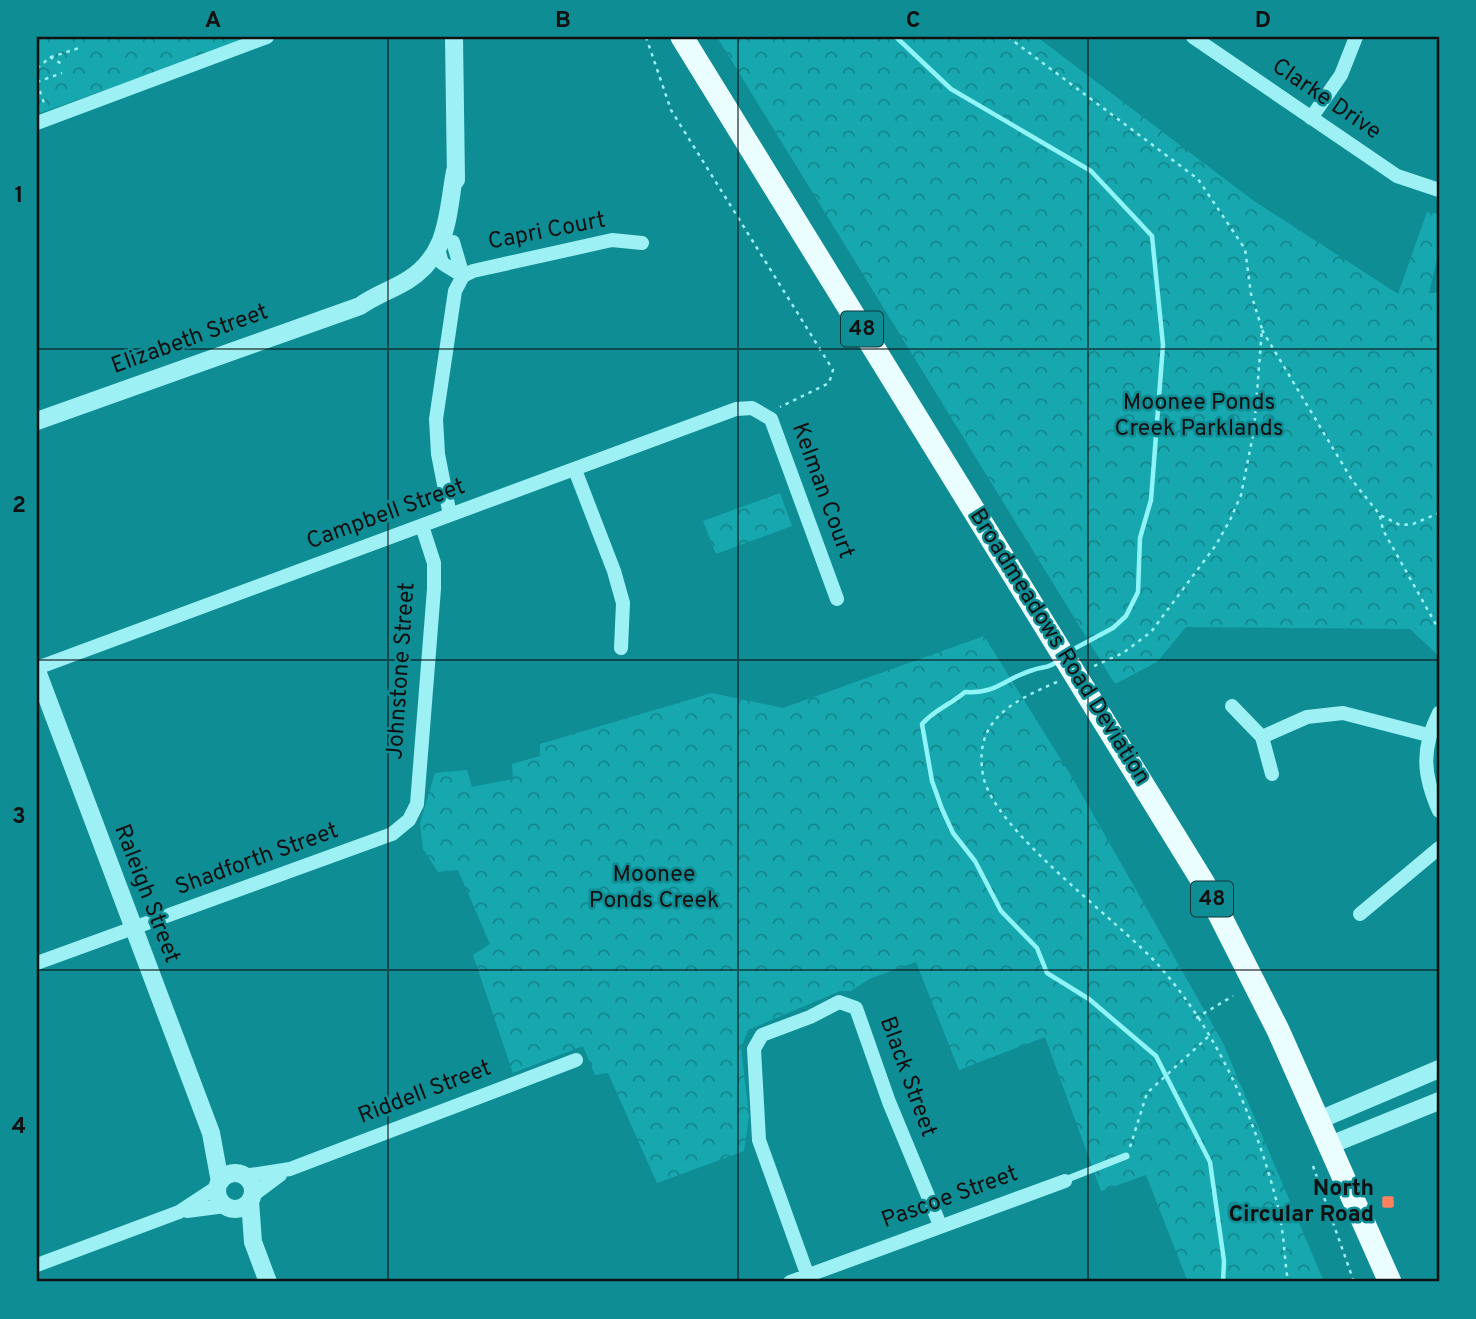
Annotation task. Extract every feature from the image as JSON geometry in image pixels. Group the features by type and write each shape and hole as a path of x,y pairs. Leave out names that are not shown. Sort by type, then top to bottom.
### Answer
{"main road":[{"name":"Broadmeadows Road Deviation","path":"682,37 1219,911 1319,1120 1390,1282"}],"street":[{"path":"37,124 267,37"},
{"path":"444,251 460,215 455,171 454,37"},
{"name":"Clarke Drive","path":"1193,37 1397,176 1439,190"},
{"path":"1311,118 1340,75 1356,37"},
{"name":"Capri Court","path":"463,276 472,271 612,240 642,243"},
{"path":"444,251 463,276"},
{"path":"444,251 463,276"},
{"name":"Elizabeth Street","path":"37,421 360,306 374,305 408,292 427,279 444,251"},
{"path":"450,515 438,454 436,419 455,291 463,276"},
{"name":"Campbell Street","path":"37,670 736,409 752,408"},
{"name":"Kelman Court","path":"752,408 771,419 837,599"},
{"path":"575,470 614,571 623,603 621,648"},
{"name":"Johnstone Street","path":"409,820 417,804 434,589 434,563 422,526"},
{"name":"Raleigh Street","path":"37,670 211,1133 218,1184"},
{"path":"1232,706 1262,737 1272,774"},
{"path":"1262,737 1307,717 1343,713 1428,735"},
{"path":"1439,713 1428,735 1426,757 1429,789 1439,811"},
{"name":"Shadforth Street","path":"37,963 392,834 409,820"},
{"path":"1360,914 1439,848"},
{"name":"Black Street","path":"809,1279 759,1140 754,1049 762,1035 810,1017 839,1002 851,1004 859,1013 889,1102 940,1225"},
{"name":"Riddell Street","path":"242,1176 290,1169 576,1060"},
{"path":"1319,1120 1432,1072 1439,1101 1330,1145"},
{"name":"Raleigh Street","path":"211,1133 242,1176"},
{"name":"Riddell Street","path":"251,1198 290,1169"},
{"path":"37,1265 179,1212 227,1175 242,1176 251,1184 253,1242"},
{"name":"Pascoe Street","path":"790,1282 809,1279 940,1225 1065,1181"},
{"path":"218,1184 218,1198 253,1242 268,1282"},
{"path":"179,1212 241,1208 251,1198"}],"lane":[{"name":"Pascoe Street","path":"1065,1181 1126,1156"}],"path":[{"path":"646,37 671,110 832,370 829,383 782,405 782,415"},
{"path":"1008,37 1198,179 1245,249 1251,293 1262,329 1345,469 1380,515 1383,530 1439,630"},
{"path":"37,68 50,57 79,48"},
{"path":"50,57 62,64"},
{"path":"41,96 37,82 62,73"},
{"path":"1129,649 1164,617 1200,568 1216,545 1241,495 1254,430 1262,329"},
{"path":"1380,515 1401,525 1413,524 1439,513"},
{"path":"997,715 985,737 982,759 982,773 990,797 1029,843 1161,968 1223,1058 1252,1121 1278,1206 1288,1282"},
{"path":"1196,1017 1233,996"},
{"path":"1126,1156 1147,1093 1209,1036"},
{"path":"1313,1166 1354,1282"}],"green space":[{"path":"37,37 255,37 40,113 37,104"},
{"name":"Moonee Ponds Creek Parklands","path":"717,37 1037,37 1254,201 1398,294 1427,212 1439,214 1439,251 1429,293 1439,293 1439,656 1410,629 1186,627 1157,662 1115,684"},
{"path":"780,493 792,526 716,554 703,521"},
{"name":"Moonee Ponds Creek","path":"984,636 1073,779 1223,1043 1324,1282 1188,1282 1146,1175 1101,1191 1045,1037 959,1070 916,962 869,979 851,991 840,991 748,1030 741,1048 749,1116 744,1151 657,1183 608,1073 595,1075 583,1046 513,1073 473,955 490,944 458,870 438,872 423,849 420,823 435,773 467,770 472,787 513,779 512,764 540,756 540,744 712,693 783,708"}],"waterway":[{"name":"Moonee Ponds Creek","path":"896,37 951,89 1091,171 1152,236 1163,345 1151,500 1140,538 1138,592 1126,616 1113,628 1070,651"},
{"name":"Moonee Ponds Creek","path":"1058,661 1023,673 986,691 965,692 927,719 922,724 932,781 953,833 975,861 1001,911 1037,948 1047,973 1089,999 1156,1056 1210,1162 1224,1261 1223,1282"}],"place":[{"name":"North Circular Road","path":"1388,1202"}]}
